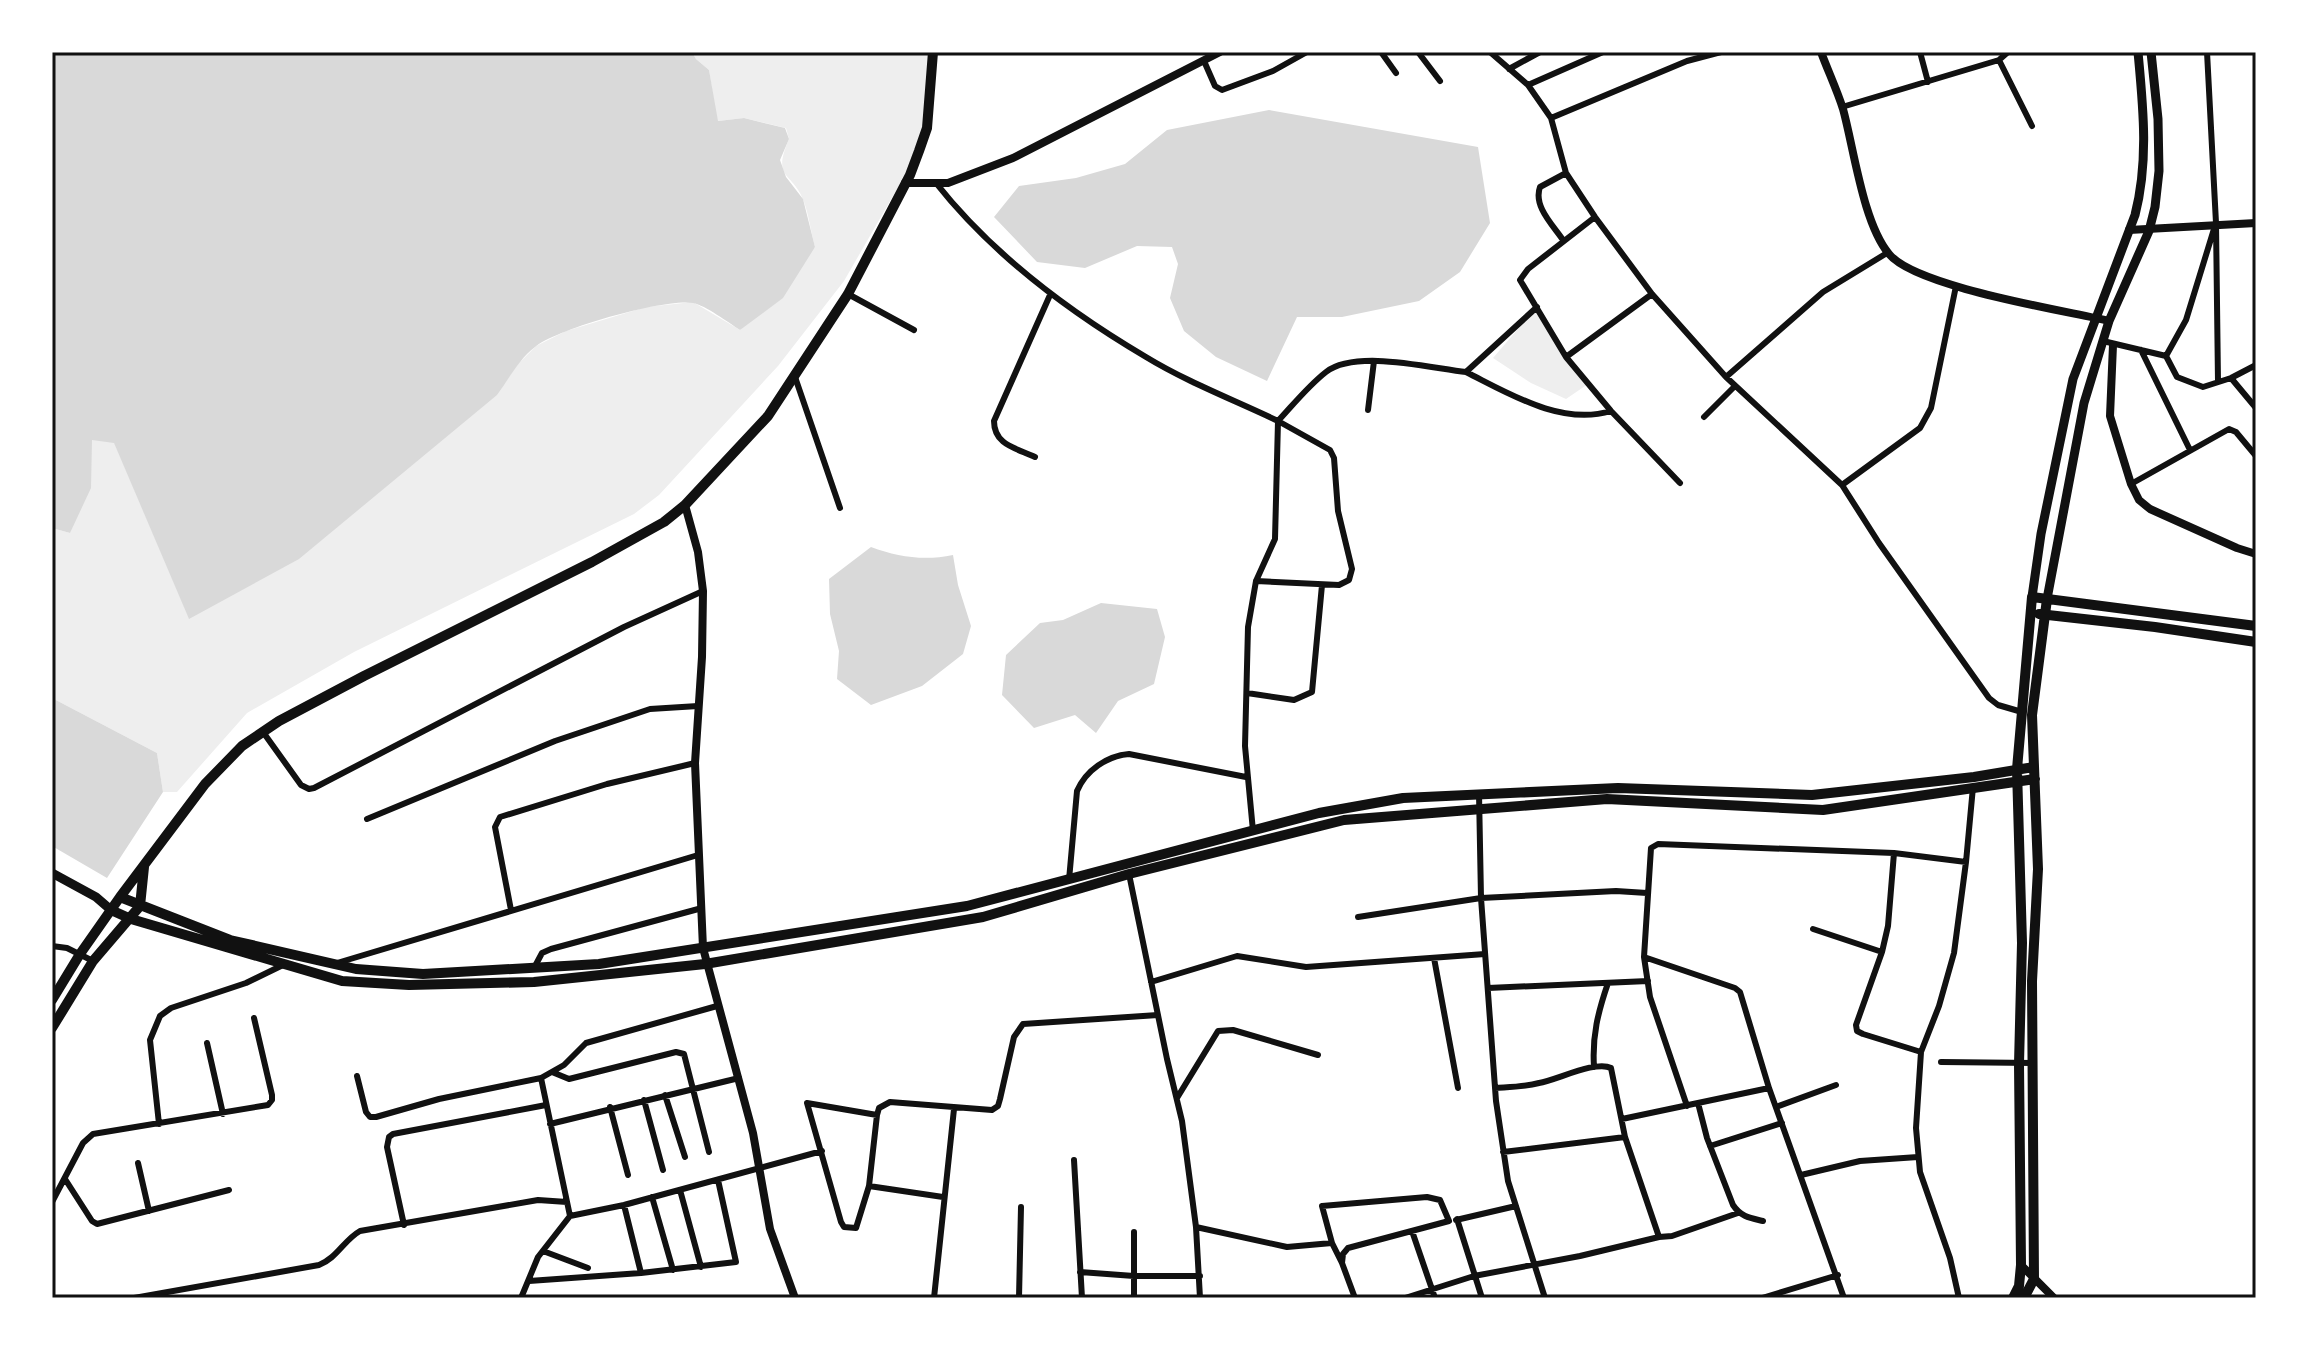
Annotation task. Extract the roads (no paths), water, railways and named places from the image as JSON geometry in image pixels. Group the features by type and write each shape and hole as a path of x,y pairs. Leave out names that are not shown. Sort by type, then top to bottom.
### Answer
{"main road":[{"path":"2013,1298 2019,1286 2021,1265 2019,1064 2022,943 2017,769 2029,613 2041,534 2073,379 2142,187 2144,109 2138,52"},
{"path":"2024,1298 2034,1279 2032,981 2038,869 2032,715 2044,615 2084,403 2108,343 2109,321 2149,231 2155,207 2159,171 2158,119 2151,52"},
{"path":"52,1000 120,897 205,784 242,746 364,676 592,562 664,522 685,505 768,416 848,294 905,183 927,128 935,53"},
{"path":"2032,597 2256,626"},
{"path":"2029,613 2256,642"},
{"path":"96,897 120,897 230,940 316,958 331,965 371,971 423,974 599,964 967,906 1069,880 1256,842 1344,820 1621,799 1823,810 1973,783 2017,769 2035,773"},
{"path":"52,873 131,919 342,981 409,985 534,982 705,964 983,917 1227,836 1319,813 1403,798 1618,788 1812,795 2017,781 2035,773"},
{"path":"52,1028 93,961 140,906 144,867"}],"street":[{"path":"905,183 948,183 1013,158 1220,52"},
{"path":"1204,61 1215,86 1222,90 1273,71 1307,52"},
{"path":"1381,52 1396,73"},
{"path":"1418,52 1440,81"},
{"path":"1490,52 1528,85 1551,118 1566,173 1652,294 1726,377 1842,485 1879,543 1989,698 1998,705 2032,715"},
{"path":"1509,69 1540,52"},
{"path":"1528,85 1603,52"},
{"path":"1551,118 1687,61 1721,52"},
{"path":"1821,52 1842,107 1874,228 1887,253 1908,270 1956,286 2109,321"},
{"path":"1920,52 1928,82"},
{"path":"1842,107 1999,60 2008,52"},
{"path":"2207,52 2216,223 2218,382"},
{"path":"1999,60 2032,126"},
{"path":"1563,240 1537,195 1540,187 1566,173"},
{"path":"936,183 957,210 1050,295 1147,358 1278,421 1330,450 1334,458 1336,498 1352,569 1349,580 1339,585 1256,581"},
{"path":"1595,217 1528,269 1520,280 1566,357 1611,411 1680,483"},
{"path":"2166,356 2186,320 2216,223"},
{"path":"2129,230 2256,223"},
{"path":"1726,377 1812,301 1887,253"},
{"path":"1842,485 1920,428 1927,418 1956,286"},
{"path":"848,294 914,330"},
{"path":"1566,357 1652,294"},
{"path":"1035,457 999,440 994,433 994,421 1050,295"},
{"path":"1466,372 1537,307"},
{"path":"2256,365 2231,378 2203,387 2177,377 2166,356 2108,343 2110,416 2139,500 2150,509 2256,554"},
{"path":"2141,350 2190,450"},
{"path":"1256,842 1246,777 1248,627 1256,581 1275,539 1278,421 1327,371 1351,362 1374,361 1466,372 1537,406 1590,417 1611,411"},
{"path":"1368,410 1374,361"},
{"path":"795,377 840,508"},
{"path":"2231,378 2256,408"},
{"path":"1704,417 1735,386"},
{"path":"2131,484 2229,429 2236,432 2256,456"},
{"path":"685,505 698,552 703,591 695,763 705,964 739,1078 760,1167 770,1229 795,1298"},
{"path":"1247,693 1294,700 1312,692 1322,585"},
{"path":"263,732 301,785 314,788 624,627 703,591"},
{"path":"367,819 555,741 650,709 698,706"},
{"path":"1069,880 1077,791 1090,771 1115,755 1129,754 1246,777"},
{"path":"511,910 495,827 500,817 607,784 695,763"},
{"path":"1959,1298 1950,1258 1920,1172 1916,1128 1921,1052 1939,1006 1954,953 1973,783"},
{"path":"1479,793 1481,898 1495,1088 1503,1152 1508,1181 1545,1298"},
{"path":"1687,1106 1661,1033 1644,957 1651,848 1658,844 1894,853 1966,862"},
{"path":"1894,853 1888,926 1856,1025 1857,1031 1921,1052"},
{"path":"331,965 698,855"},
{"path":"1128,869 1177,1098 1196,1227 1200,1298"},
{"path":"1358,917 1481,898 1616,891 1647,893"},
{"path":"534,968 542,953 551,949 702,908"},
{"path":"1813,929 1882,952"},
{"path":"52,946 93,961"},
{"path":"1151,982 1237,956 1306,967 1485,954"},
{"path":"1644,957 1740,992 1769,1088 1844,1298"},
{"path":"1434,958 1458,1088"},
{"path":"159,1124 150,1040 160,1016 171,1008 246,983 283,965"},
{"path":"1488,988 1648,981"},
{"path":"1594,1067 1596,1018 1608,983"},
{"path":"357,1076 366,1112 370,1117 376,1117 439,1099 541,1078 564,1065 586,1043 717,1006"},
{"path":"877,1115 807,1103 844,1227 856,1228 869,1186 879,1108 890,1102 985,1111 998,1106 1014,1037 1023,1024 1158,1015"},
{"path":"52,1202 83,1143 93,1134 223,1114 263,1106 272,1100 254,1018"},
{"path":"1177,1098 1218,1031 1233,1030 1318,1055"},
{"path":"207,1043 223,1114"},
{"path":"552,1072 569,1079 680,1052 685,1057 709,1152"},
{"path":"1941,1062 2033,1063"},
{"path":"1495,1088 1537,1084 1605,1065 1611,1068 1625,1137 1659,1237"},
{"path":"541,1078 570,1216"},
{"path":"550,1124 739,1078"},
{"path":"1776,1107 1836,1085"},
{"path":"1622,1119 1769,1088"},
{"path":"665,1095 685,1157"},
{"path":"644,1100 663,1170"},
{"path":"1698,1103 1710,1146 1733,1205 1738,1213 1763,1221"},
{"path":"404,1225 387,1147 389,1137 546,1105"},
{"path":"610,1107 628,1175"},
{"path":"934,1298 954,1109"},
{"path":"1710,1146 1782,1123"},
{"path":"1503,1152 1625,1137"},
{"path":"521,1298 543,1251 570,1216 624,1205 822,1151"},
{"path":"1801,1175 1860,1161 1918,1157"},
{"path":"1074,1160 1082,1298"},
{"path":"138,1163 149,1211"},
{"path":"64,1178 97,1224 229,1190"},
{"path":"529,1281 736,1262 718,1180"},
{"path":"869,1186 943,1197"},
{"path":"680,1190 701,1267"},
{"path":"652,1197 673,1270"},
{"path":"1355,1298 1332,1243 1322,1206 1434,1197 1444,1206 1449,1221"},
{"path":"134,1298 319,1265 328,1262 352,1235 360,1231 538,1200 567,1202"},
{"path":"624,1205 641,1273"},
{"path":"1342,1263 1343,1254 1348,1248 1516,1206"},
{"path":"1019,1298 1021,1207"},
{"path":"1405,1298 1474,1276 1672,1236 1738,1213"},
{"path":"1457,1219 1482,1298"},
{"path":"1196,1227 1287,1247 1332,1243"},
{"path":"1412,1231 1435,1298"},
{"path":"1134,1232 1134,1298"},
{"path":"543,1251 588,1268"},
{"path":"686,1267 696,1257"},
{"path":"2021,1265 2054,1298"},
{"path":"1080,1272 1200,1276"},
{"path":"1762,1298 1838,1275"}]}
